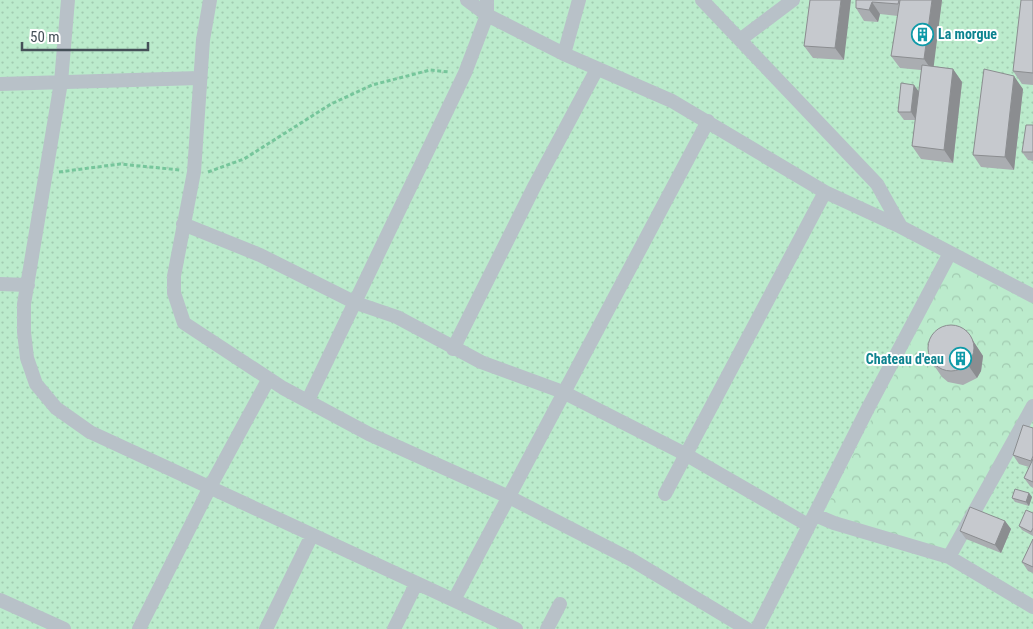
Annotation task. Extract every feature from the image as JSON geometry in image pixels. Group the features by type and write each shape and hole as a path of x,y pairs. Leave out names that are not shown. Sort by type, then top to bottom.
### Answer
{"street":[{"path":"68,0 61,82 24,304 27,358 36,384 56,408 90,432 516,629"},
{"path":"210,0 202,40 194,172 174,276 174,294 184,323 268,380 369,434 509,497 632,560 747,629"},
{"path":"467,0 487,15 564,54 672,101 825,192 901,227 1033,296"},
{"path":"308,400 465,73 487,15 487,0"},
{"path":"564,54 579,0"},
{"path":"702,0 877,184 901,227"},
{"path":"741,39 793,0"},
{"path":"454,349 535,186 569,126 597,69"},
{"path":"0,84 199,78"},
{"path":"454,600 708,121"},
{"path":"665,494 825,192"},
{"path":"183,224 260,255 356,303 397,317 481,362 563,392 812,520 834,524 949,557 1033,607"},
{"path":"757,629 867,410 950,253"},
{"path":"0,284 28,286"},
{"path":"139,629 210,487 268,380"},
{"path":"949,557 1033,406"},
{"path":"266,629 312,535"},
{"path":"394,629 416,584"},
{"path":"0,600 64,629"},
{"path":"547,629 560,604"}],"path":[{"path":"45,174 120,164 204,174 244,159 331,104 372,85 430,70 465,73"}],"green space":[{"path":"0,0 1033,0 1033,629 0,629"},
{"path":"953,260 1033,305 1033,397 946,551 824,512"}],"building":[{"path":"810,0 841,0 835,48 804,46"},
{"path":"856,0 899,0 898,4 872,2 869,10 856,8"},
{"path":"900,0 932,0 924,59 891,56"},
{"path":"1021,0 1033,0 1033,73 1013,71"},
{"path":"922,65 953,69 944,150 912,146"},
{"path":"984,69 1014,76 1005,157 973,155"},
{"path":"901,83 914,85 911,112 898,112"},
{"path":"1026,125 1033,125 1033,152 1022,152"},
{"path":"956,325 968,331 973,339 973,357 968,365 960,370 946,371 934,365 929,357 928,343 934,331 942,326"},
{"path":"1023,425 1033,428 1033,456 1031,461 1013,455"},
{"path":"1033,459 1033,482 1024,478"},
{"path":"1015,489 1029,493 1026,502 1012,498"},
{"path":"970,507 1005,521 995,545 960,531"},
{"path":"1026,510 1033,513 1033,528 1031,532 1019,526"},
{"path":"1033,539 1033,567 1022,562"}],"place":[{"name":"La morgue","path":"922,34"},
{"name":"Chateau d'eau","path":"960,359"}]}
